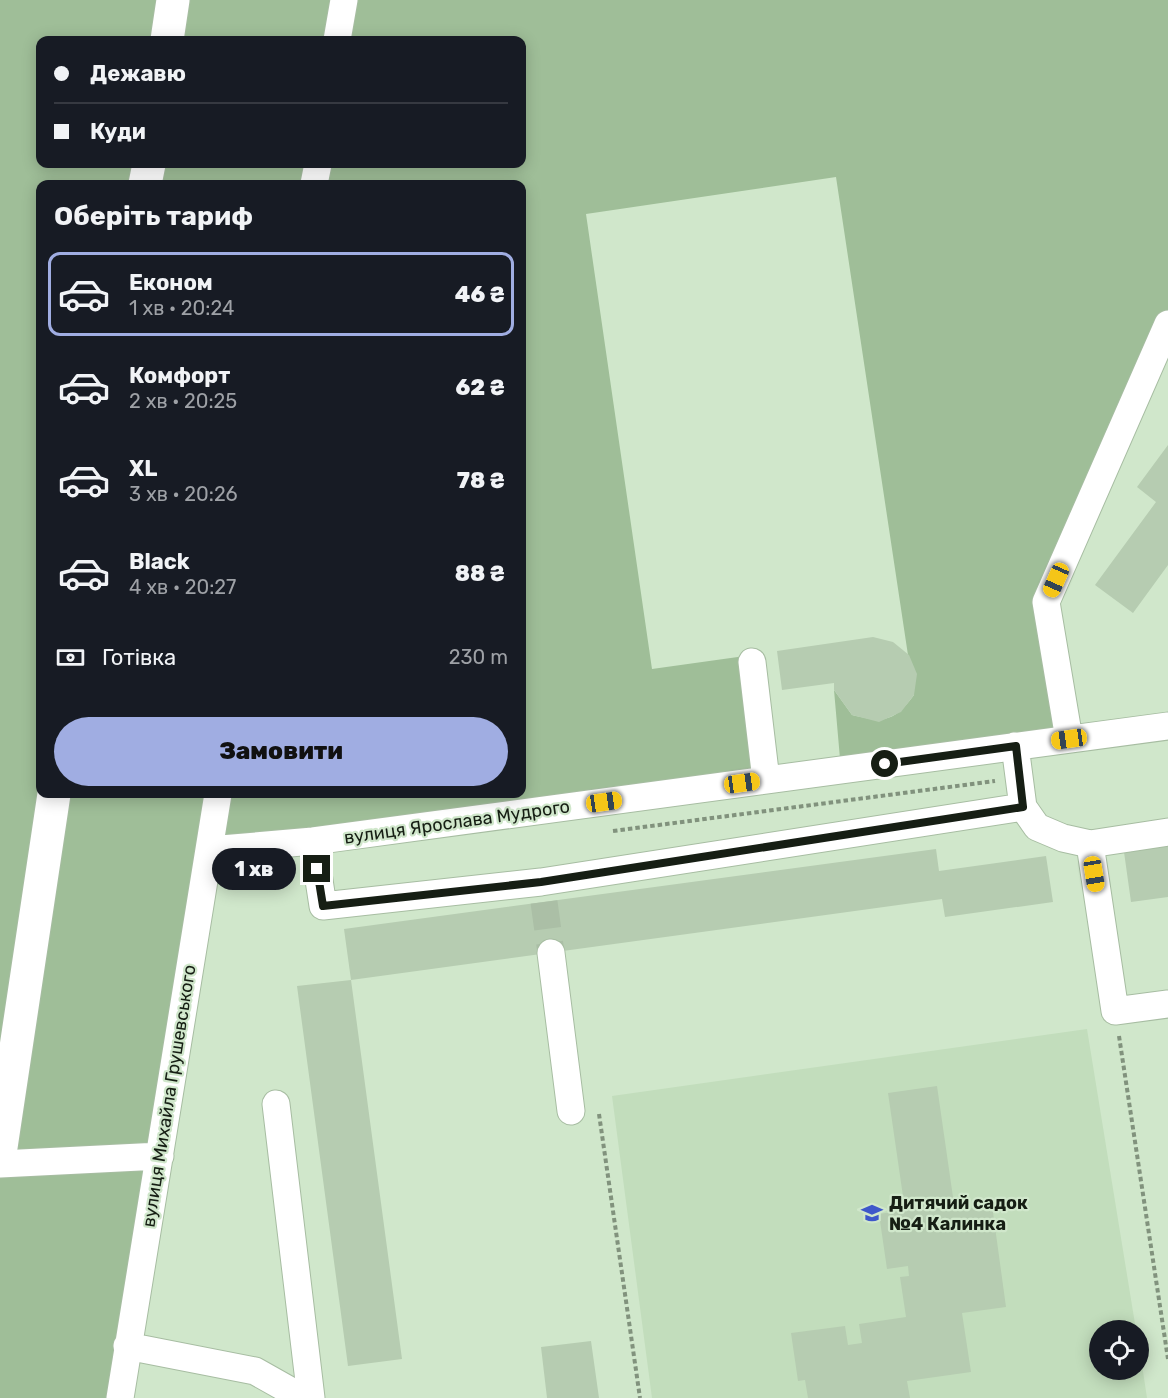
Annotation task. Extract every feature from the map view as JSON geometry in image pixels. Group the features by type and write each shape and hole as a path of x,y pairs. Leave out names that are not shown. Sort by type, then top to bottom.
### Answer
{"main road":[{"path":"168,36 173,0"},
{"path":"0,1155 53,798"}],"street":[{"path":"338,36 344,0"},
{"path":"1069,739 1047,602 1168,324"},
{"path":"752,662 766,780"},
{"name":"вулиця Ярослава Мудрого","path":"209,850 313,841 1168,726"},
{"path":"1016,746 1023,807 1037,827 1063,838 1090,844 1168,832"},
{"name":"вулиця Михайла Грушевського","path":"120,1398 217,798"},
{"path":"313,841 323,906 543,892 1023,807"},
{"path":"1090,844 1115,1011 1168,1004"},
{"path":"551,953 571,1111"},
{"path":"276,1104 311,1398"},
{"path":"0,1164 160,1156"},
{"path":"127,1346 255,1371 303,1398"}],"path":[{"path":"603,832 1019,778"},
{"path":"1115,1011 1168,1359"},
{"path":"598,1108 639,1398"}],"shaded area":[{"path":"0,0 1168,0 1168,324 1047,602 1069,739 841,770 834,690 852,715 872,719 888,718 894,715 914,695 836,177 586,214 652,669 745,656 766,780 209,850 120,1398 0,1398"},
{"name":"Дитячий садок №4 Калинка","path":"1087,1029 1134,1320 1089,1320 1089,1380 1144,1380 1147,1398 652,1398 612,1096"}],"building":[{"path":"1168,445 1168,565 1133,613 1095,585 1156,502 1137,487"},
{"path":"873,637 893,642 909,655 917,674 914,695 901,712 879,722 852,715 834,690 834,683 782,690 777,651"},
{"path":"1168,846 1168,897 1131,902 1124,852"},
{"path":"936,849 939,871 1046,856 1053,902 945,917 942,899 351,980 344,929"},
{"path":"351,980 402,1359 348,1366 297,986"},
{"path":"937,1086 955,1211 992,1205 1006,1307 962,1313 971,1372 907,1381 910,1398 808,1398 805,1380 798,1381 791,1333 845,1326 848,1345 862,1343 859,1324 906,1317 900,1277 909,1276 908,1266 887,1269 879,1214 905,1210 888,1093"},
{"path":"591,1341 599,1398 547,1398 541,1347"}],"tunnel":[{"path":"544,902 551,953"}],"place":[{"name":"Дитячий садок №4 Калинка","path":"872,1213"}],"route":[{"path":"317,869 323,906 541,882 1023,807 1016,746 885,764"}]}
